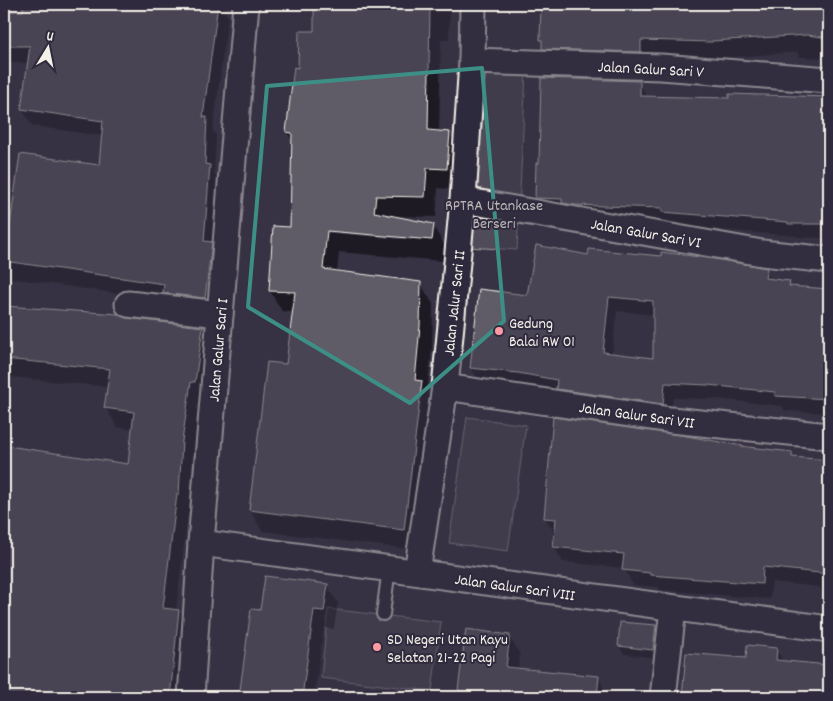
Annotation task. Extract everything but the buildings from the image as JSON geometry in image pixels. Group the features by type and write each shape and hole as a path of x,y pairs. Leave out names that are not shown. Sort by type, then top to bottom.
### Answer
{"street":[{"name":"Jalan Galur Sari I","path":"191,697 201,543 246,4"},
{"name":"Jalan Jalur Sari II","path":"418,572 444,387 463,200 472,61 473,4"},
{"name":"Jalan Galur Sari V","path":"472,61 661,68 829,80"},
{"name":"Jalan Galur Sari VI","path":"463,200 762,253 829,260"},
{"path":"128,304 220,314"},
{"name":"Jalan Galur Sari VII","path":"444,387 671,420 829,436"},
{"name":"Jalan Galur Sari VIII","path":"201,543 829,629"},
{"path":"664,697 673,609"}],"lane":[{"path":"383,614 389,568"}],"highlighted area":[{"path":"482,68 504,321 410,403 248,307 267,86"}],"green space":[{"name":"RPTRA Utankase Berseri","path":"483,69 526,72 517,250 467,247"},
{"path":"467,417 526,425 508,551 449,543"},
{"path":"328,609 441,622 432,691 321,678"}],"place":[{"name":"Gedung Balai RW 01","path":"499,331"},
{"name":"SD Negeri Utan Kayu Selatan 21-22 Pagi","path":"377,647"}]}
